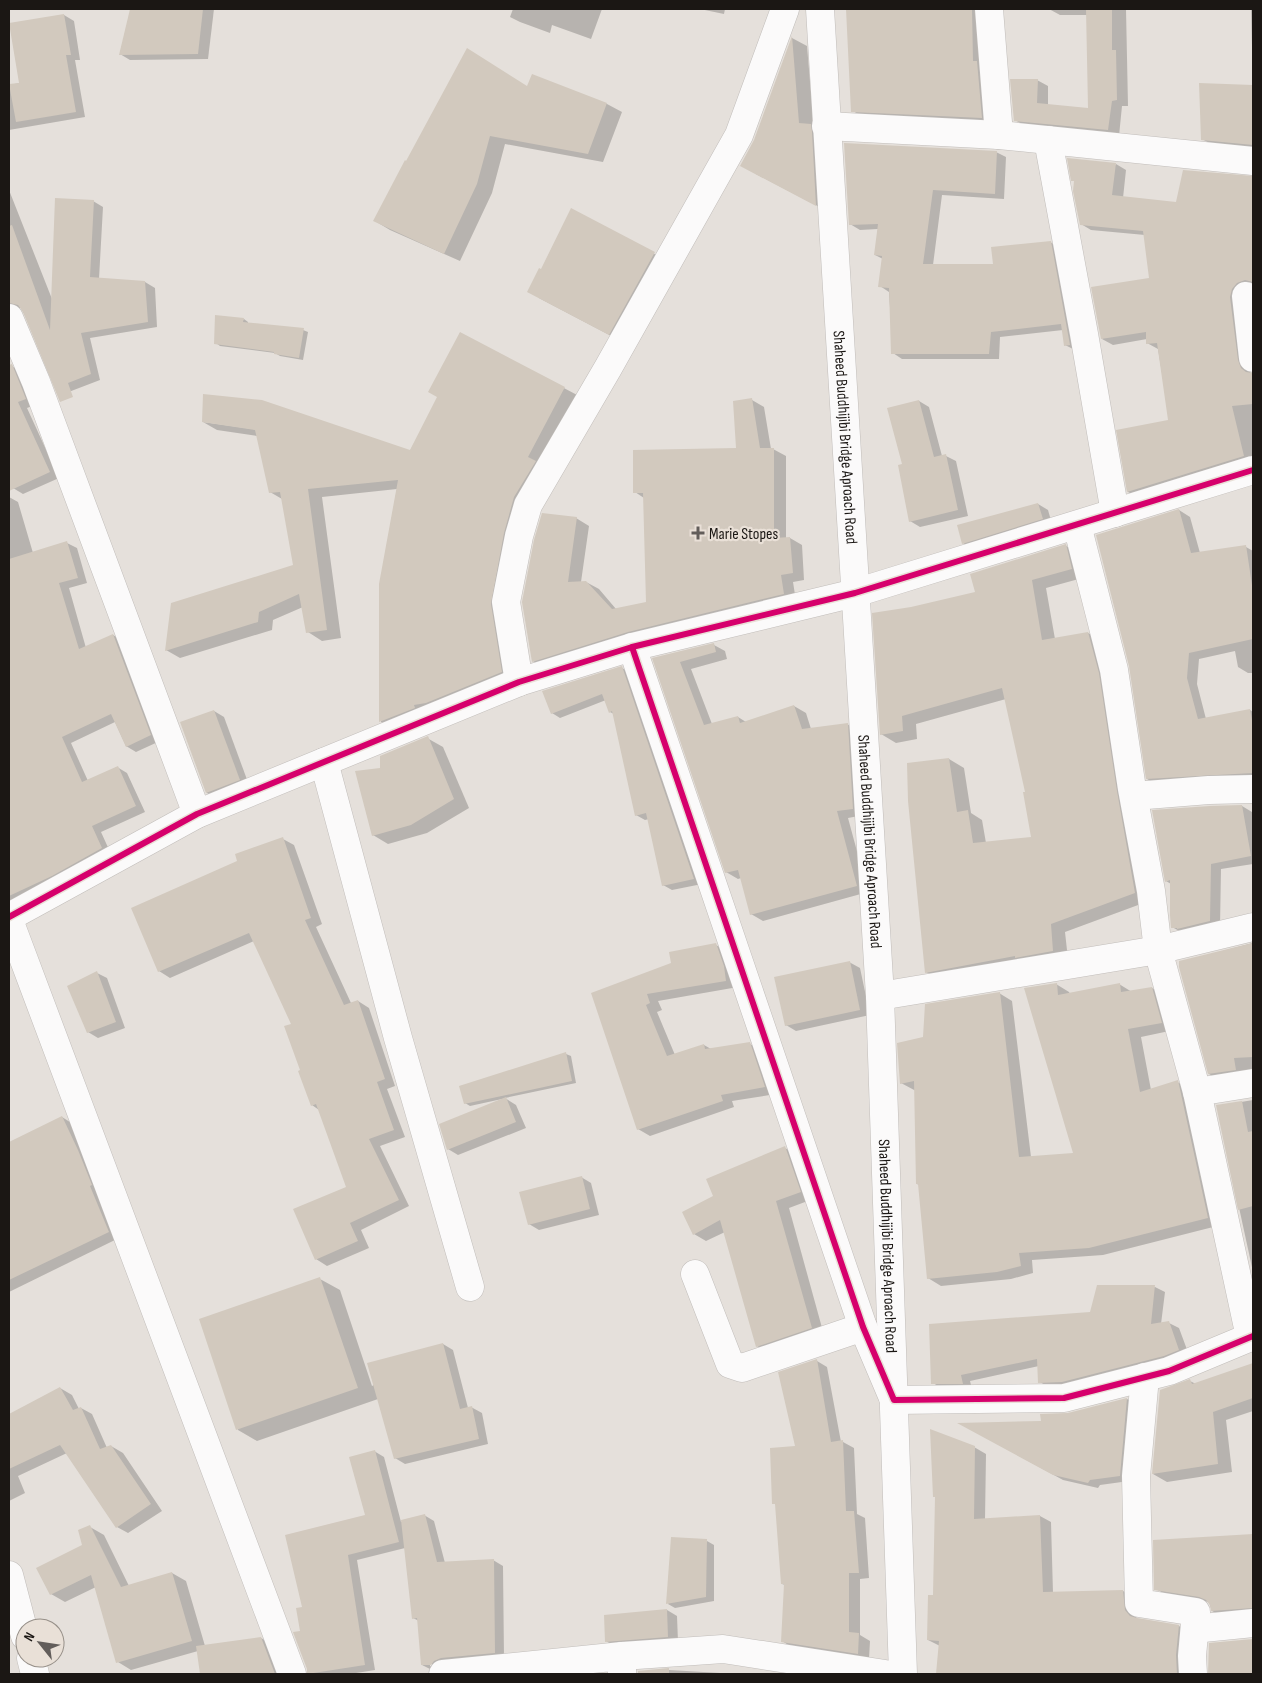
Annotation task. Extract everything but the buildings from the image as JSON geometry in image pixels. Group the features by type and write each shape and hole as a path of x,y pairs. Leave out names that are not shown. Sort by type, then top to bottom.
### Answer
{"street":[{"path":"519,682 506,602 519,536 528,505 608,368 739,135 784,9"},
{"name":"Shaheed Buddhijibi Bridge Aproach Road","path":"820,9 880,996 903,1674"},
{"path":"989,9 999,135"},
{"path":"826,126 999,135 1253,161"},
{"path":"1048,140 1115,513"},
{"path":"1246,296 1253,358"},
{"path":"9,318 36,382 197,814"},
{"path":"292,1674 9,918 197,814 519,682 632,647 855,593 1253,470"},
{"path":"632,647 694,815 863,1327 894,1400 1064,1398 1169,1371 1252,1336 1197,1092 1158,950 1151,891 1114,670 1077,525"},
{"path":"324,762 398,1038 470,1287"},
{"path":"1134,796 1209,790 1253,789"},
{"path":"880,996 1158,950 1253,927"},
{"path":"1197,1092 1253,1083"},
{"path":"695,1274 730,1364 742,1368 863,1327"},
{"path":"1144,1377 1136,1476 1139,1603 1196,1612 1192,1674"},
{"path":"9,1575 20,1618"},
{"path":"1203,1628 1253,1623"},
{"path":"443,1674 622,1665 723,1649 885,1674"}],"cycle path":[{"path":"9,917 197,814 519,682 632,647 855,593 1253,470"},
{"path":"632,647 863,1327 894,1400 1064,1398 1169,1371 1253,1336"}],"place":[{"name":"Marie Stopes","path":"698,533"}]}
